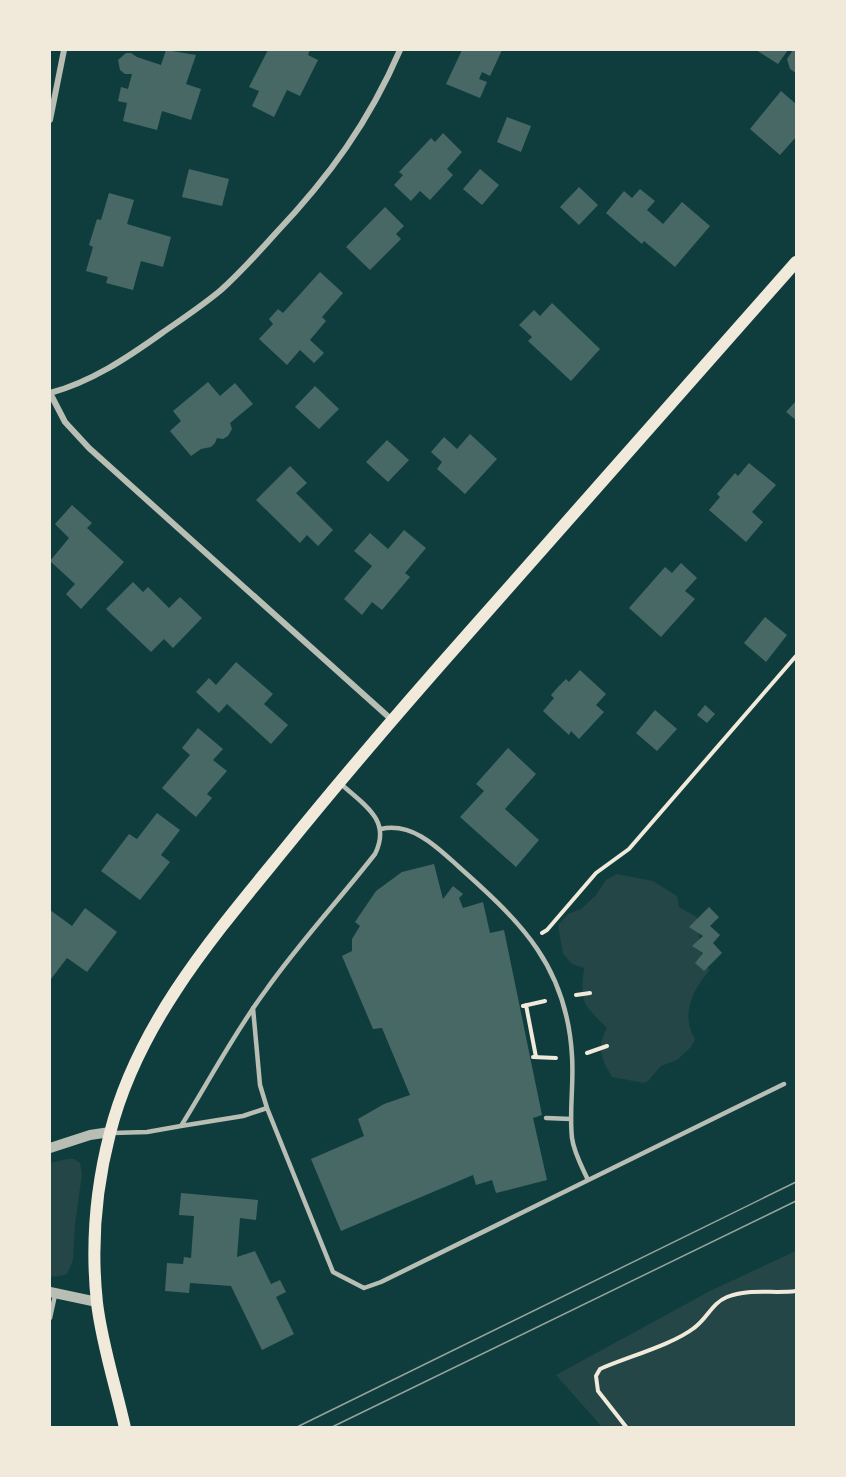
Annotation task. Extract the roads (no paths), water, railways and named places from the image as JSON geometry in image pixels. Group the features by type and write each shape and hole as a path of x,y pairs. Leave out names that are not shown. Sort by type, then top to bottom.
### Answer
{"main road":[{"path":"125,1428 97,1302 95,1270 97,1220 102,1171 110,1132 123,1092 141,1051 166,1005 193,963 339,782 796,262"}],"street":[{"path":"50,120 64,50"},
{"path":"392,720 89,448 65,422 50,393 96,376 140,349 202,305 238,274 290,219 346,149 369,114 400,50"},
{"path":"50,1148 90,1135 110,1132"},
{"path":"52,1293 97,1302"}],"lane":[{"path":"181,1126 253,1008 303,940 375,854 381,838 381,829 376,817 339,782"},
{"path":"381,829 390,827 409,830 431,843 504,907 530,937 555,983 567,1016 572,1058 572,1139 576,1155 588,1180"},
{"path":"253,1008 260,1085 267,1108 333,1272 364,1288 381,1282 784,1084"},
{"path":"110,1132 147,1132 243,1116 267,1108"},
{"path":"546,1118 571,1119"},
{"path":"50,1318 52,1293"}],"tram line":[{"path":"295,1428 796,1182"},
{"path":"330,1428 796,1201"}]}
